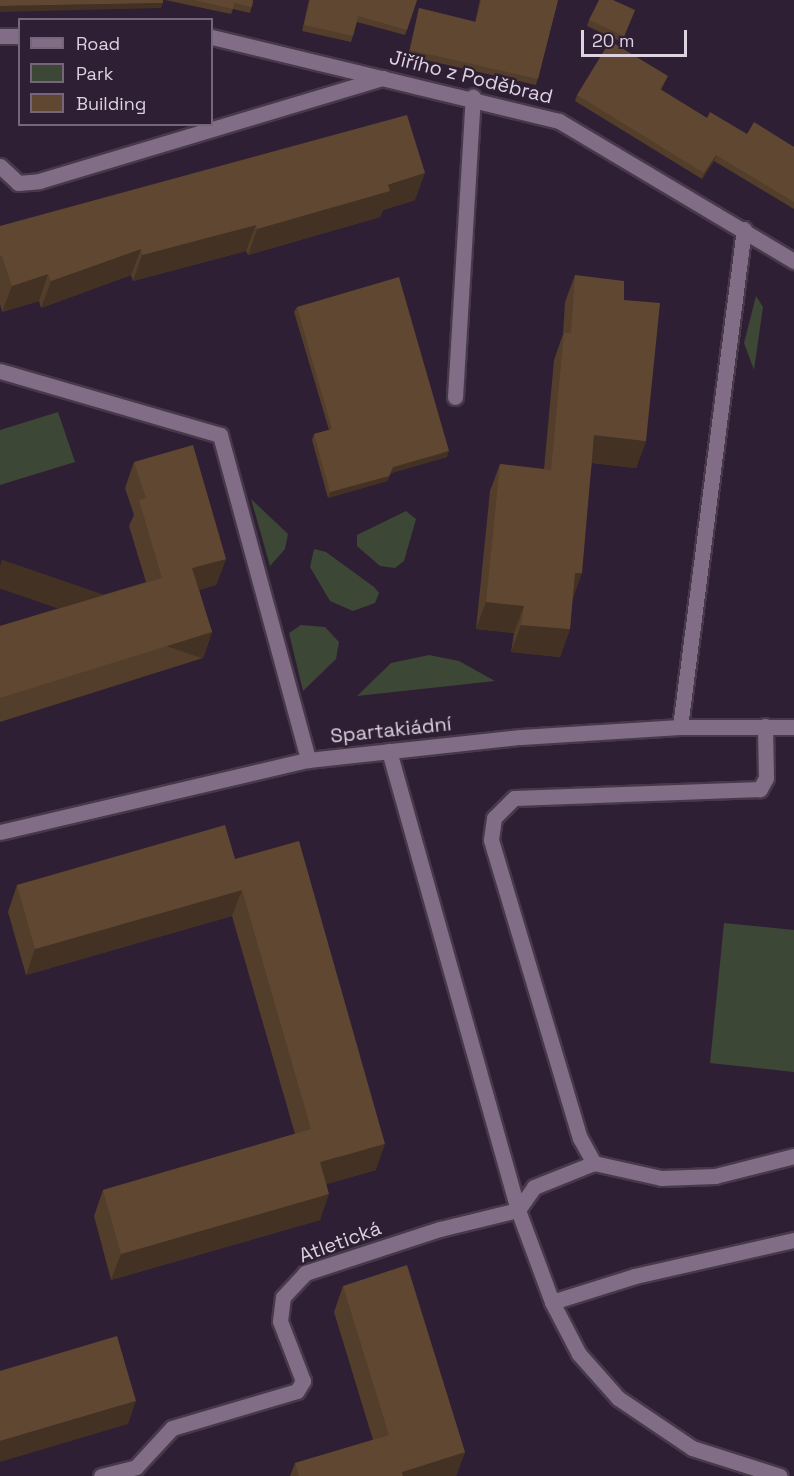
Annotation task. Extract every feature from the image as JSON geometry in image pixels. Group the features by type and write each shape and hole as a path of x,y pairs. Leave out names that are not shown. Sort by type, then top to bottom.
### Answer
{"street":[{"path":"0,36 18,36"},
{"name":"Jiřího z Poděbrad","path":"213,37 473,97 559,121 744,229 794,261"},
{"path":"0,166 18,183 39,181 384,78"},
{"path":"455,398 473,97"},
{"path":"680,728 744,229"},
{"path":"0,371 220,435 308,760"},
{"path":"594,1163 580,1138 491,840 494,818 514,798 760,789 766,778 765,726"},
{"name":"Spartakiádní","path":"0,832 308,760 389,751 680,728 765,726 794,728"},
{"path":"389,751 518,1210 552,1302 579,1354 618,1398 692,1448 780,1476"},
{"path":"518,1210 534,1187 594,1163 661,1178 715,1176 794,1156"},
{"name":"Atletická","path":"101,1476 136,1467 172,1428 297,1391 303,1381 280,1321 283,1297 305,1274 440,1229 518,1210"},
{"path":"552,1302 635,1276 794,1240"}],"green space":[{"path":"756,296 763,307 754,370 744,343"},
{"path":"58,412 75,462 0,485 0,430"},
{"path":"251,499 288,534 285,549 270,566"},
{"path":"406,511 416,519 404,561 395,568 380,566 357,546 357,535"},
{"path":"314,549 326,552 374,587 379,593 375,603 353,611 330,601 310,567"},
{"path":"301,625 325,627 339,642 336,659 303,691 289,633"},
{"path":"429,655 459,661 495,681 357,696 391,663"},
{"path":"724,923 794,930 794,1072 710,1063"}],"building":[{"path":"0,0 163,0 163,3 0,6"},
{"path":"194,0 253,0 252,7 234,3 233,9"},
{"path":"310,0 417,0 407,30 358,16 353,36 304,25"},
{"path":"481,0 558,0 538,79 410,50 419,8 476,22"},
{"path":"599,0 613,0 635,10 624,36 589,20"},
{"path":"610,41 668,76 660,89 707,118 710,112 747,134 754,122 794,147 794,202 716,155 704,173 577,95"},
{"path":"407,115 425,173 388,185 390,191 257,229 256,225 142,255 141,249 51,281 48,274 12,286 2,256 0,256 0,226"},
{"path":"575,275 624,281 624,300 660,303 646,441 594,435 582,573 575,573 570,629 521,625 524,606 486,602 500,464 551,470 564,333 571,333"},
{"path":"399,277 449,451 393,467 389,476 330,492 314,434 332,429 297,307"},
{"path":"193,445 226,559 192,568 212,632 0,698 0,626 162,578 139,500 146,498 134,462"},
{"path":"225,825 235,859 299,841 385,1144 320,1162 329,1194 121,1254 103,1190 311,1129 242,890 35,949 17,885"},
{"path":"407,1265 465,1452 402,1472 403,1476 299,1476 295,1463 389,1435 343,1286"},
{"path":"117,1336 136,1401 0,1441 0,1371"}]}
